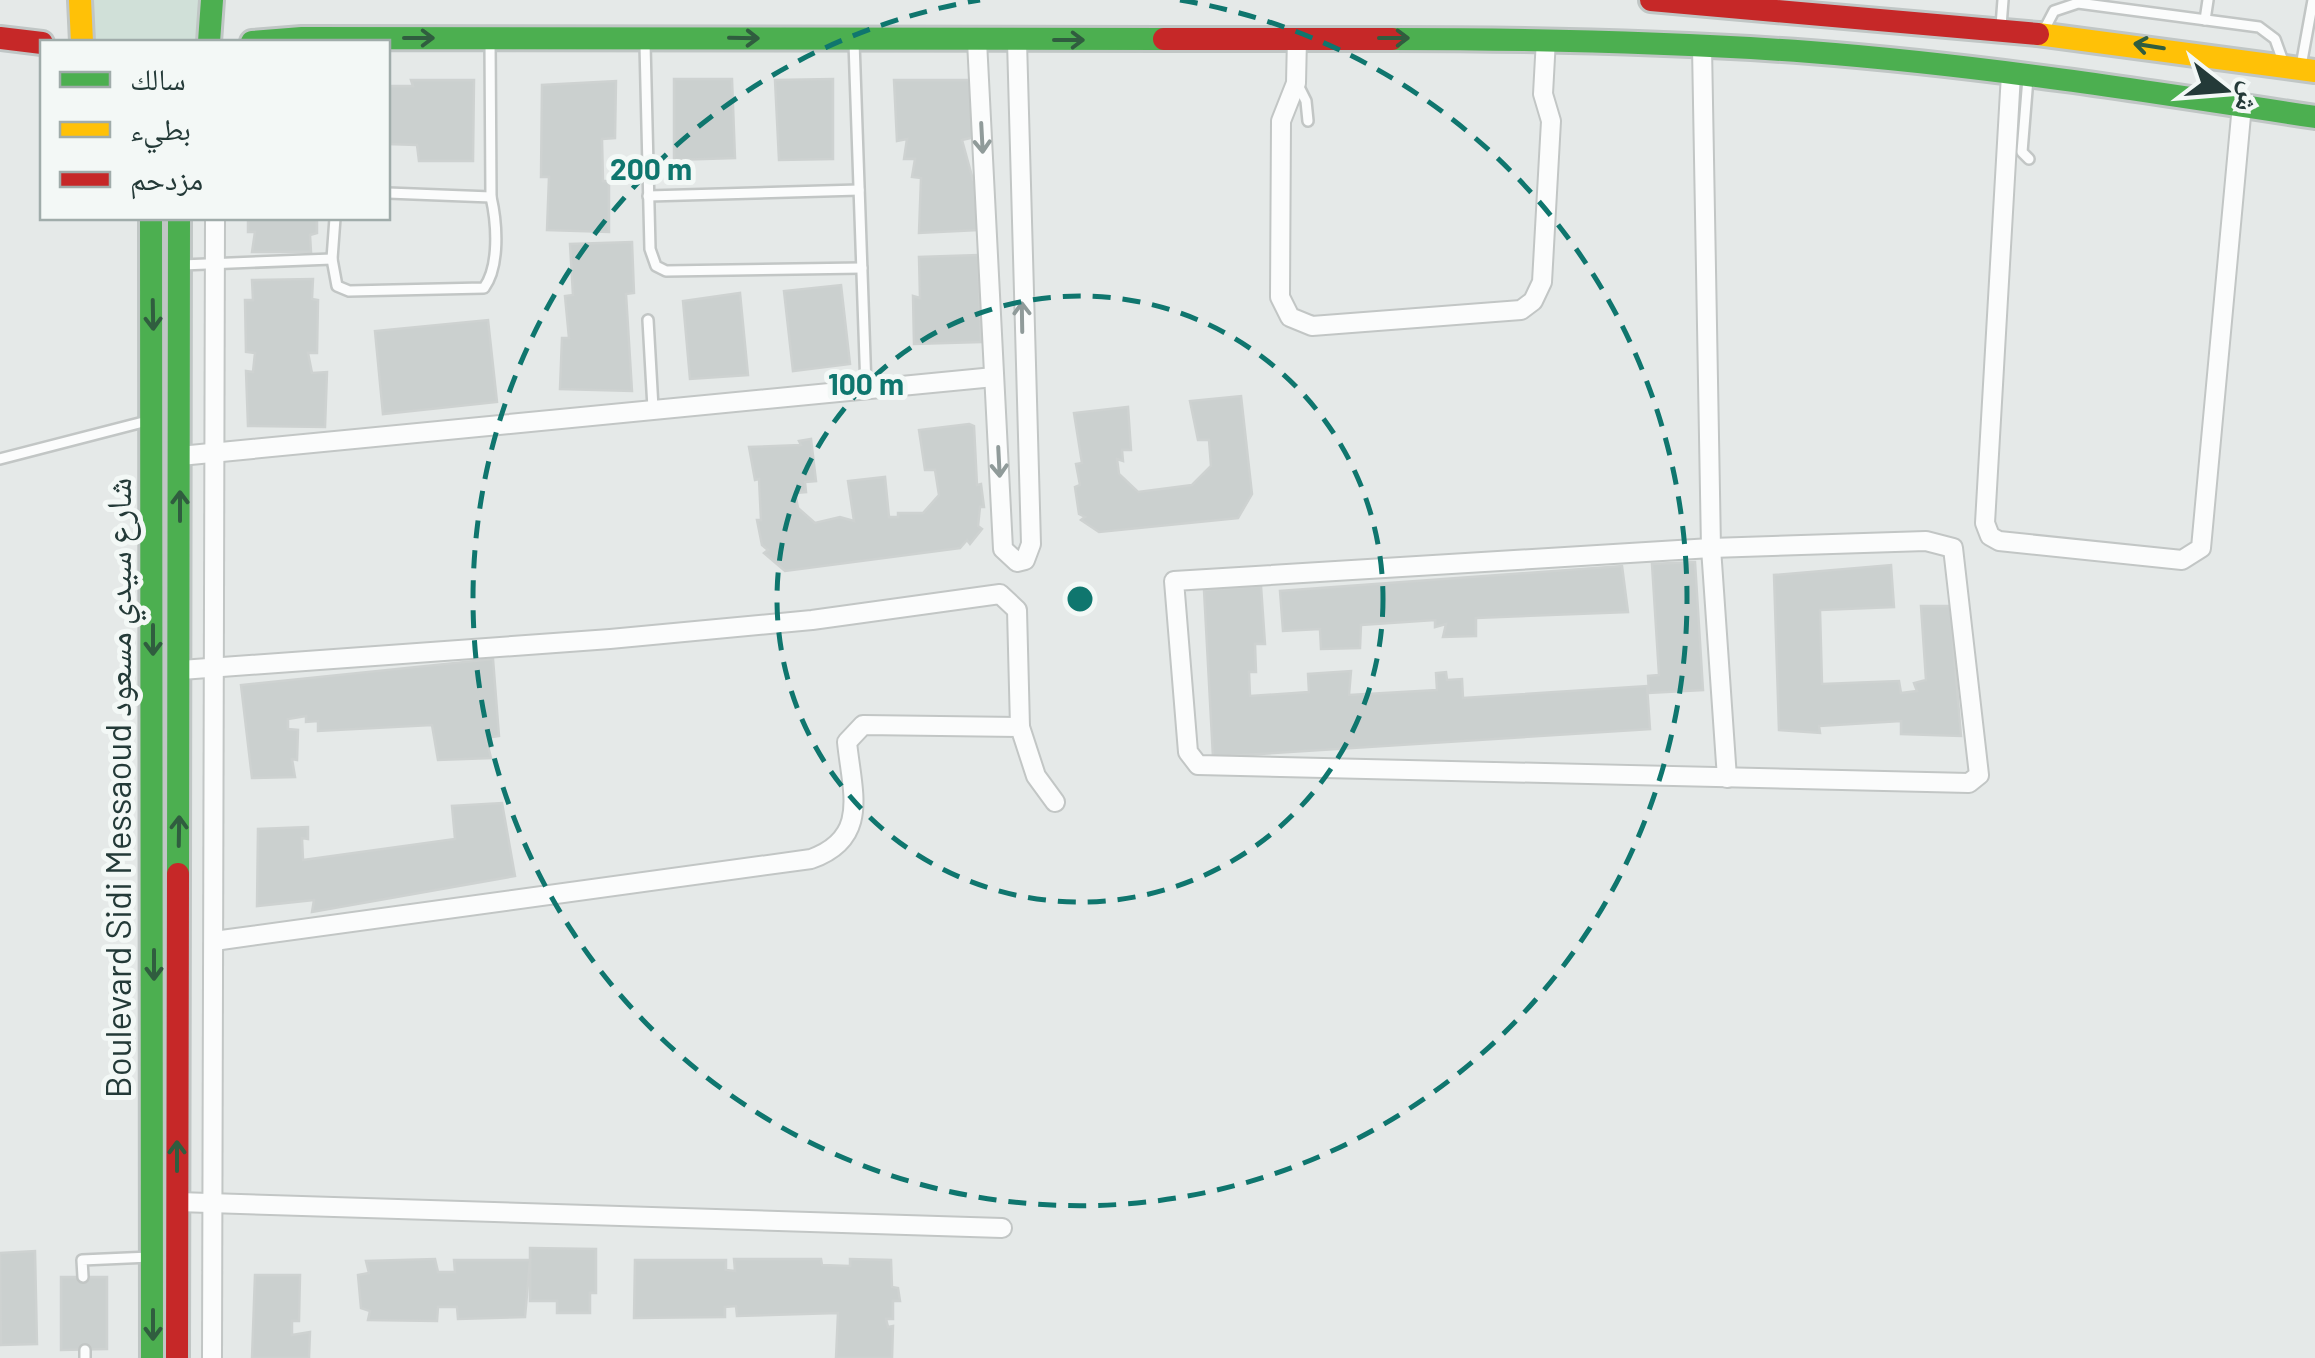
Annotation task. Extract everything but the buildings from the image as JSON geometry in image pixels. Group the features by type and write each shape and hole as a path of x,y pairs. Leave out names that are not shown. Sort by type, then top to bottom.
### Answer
{"main road":[{"path":"80,0 82,40"},
{"path":"209,40 212,0"},
{"path":"1651,0 1855,7 2300,69"},
{"path":"0,38 40,42"},
{"path":"277,40 1546,40 1810,52 2020,75 2315,116"},
{"name":"Boulevard Sidi Messaoud شارع سيدي مسعود","path":"151,220 152,1358"},
{"name":"Boulevard Sidi Messaoud شارع سيدي مسعود","path":"177,1358 179,220"}],"street":[{"path":"1297,38 1296,83 1281,121 1280,297 1290,317 1312,326 1521,310 1533,301 1542,282 1551,120 1543,94 1546,40"},
{"path":"978,40 1003,550 1017,562 1025,560 1031,544 1017,40"},
{"path":"1702,47 1711,548 1727,778"},
{"path":"2020,75 1985,523 1990,536 1999,541 2182,560 2201,548 2242,105"},
{"path":"984,176 1018,174"},
{"path":"212,1358 215,220"},
{"path":"180,456 994,377"},
{"path":"995,401 1024,400"},
{"path":"1926,541 1953,548 1979,775 1970,783 1198,765 1188,752 1174,582 1711,548 1926,541"},
{"path":"181,670 739,627 1000,594 1018,610 1020,727 1036,776 1055,802"},
{"path":"214,941 811,859 833,849 850,831 854,811 847,742 863,726 1020,727"},
{"path":"178,972 214,970"},
{"path":"178,1202 1002,1228"}],"lane":[{"path":"2000,29 2004,0"},
{"path":"2205,20 2208,0"},
{"path":"2043,33 2054,11 2071,3 2205,20 2268,32 2300,69 2310,42 2313,0"},
{"path":"645,37 650,249 656,266 666,271 862,268"},
{"path":"335,220 332,259 337,286 350,291 484,288 493,276 495,214 491,197 490,38"},
{"path":"854,39 866,388"},
{"path":"2020,75 2022,152 2028,158"},
{"path":"1296,83 1306,101 1308,122"},
{"path":"648,196 859,190"},
{"path":"390,194 491,197"},
{"path":"180,266 332,259"},
{"path":"648,320 653,408"},
{"path":"0,459 154,419"},
{"path":"83,1277 82,1260 153,1256"}],"shaded area":[{"path":"89,0 202,0 197,40 93,40"}],"traffic: fast":[{"path":"209,40 212,0"},
{"path":"277,40 1164,39"},
{"path":"1392,39 1601,42 1873,57 2126,88 2315,117"},
{"path":"151,220 152,1358"},
{"path":"178,874 179,220"}],"traffic: slow":[{"path":"80,0 82,40"},
{"path":"2038,34 2315,71"}],"traffic: jam":[{"path":"1651,0 2038,34"},
{"path":"0,38 40,43"},
{"path":"1164,39 1392,39"},
{"path":"177,1358 178,874"}]}
